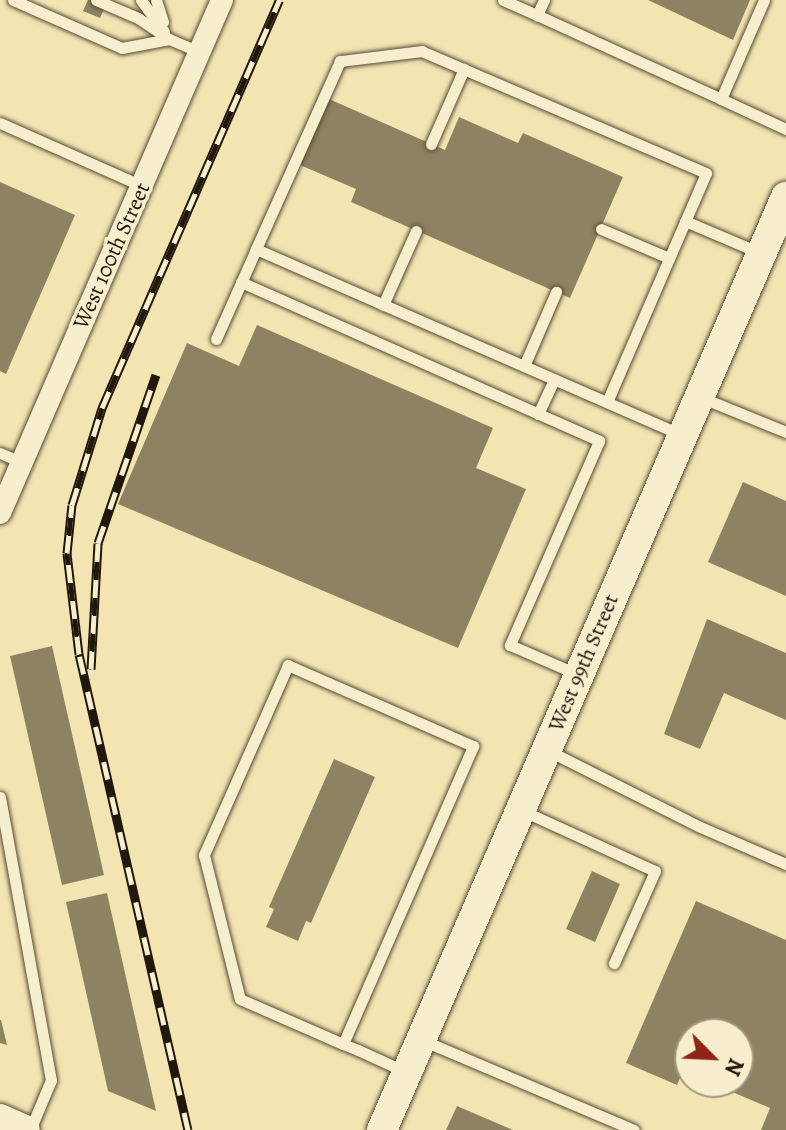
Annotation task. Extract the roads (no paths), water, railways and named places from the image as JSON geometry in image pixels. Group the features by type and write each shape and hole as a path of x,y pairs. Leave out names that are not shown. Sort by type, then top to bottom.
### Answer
{"street":[{"name":"West 100th Street","path":"0,513 222,0"},
{"name":"West 99th Street","path":"382,1130 786,197"},
{"path":"0,1119 27,1130"}],"lane":[{"path":"13,0 122,48 169,39"},
{"path":"96,0 138,18 169,39 200,52"},
{"path":"141,0 169,39"},
{"path":"156,0 169,39"},
{"path":"503,0 786,129"},
{"path":"537,15 544,0"},
{"path":"721,99 764,0"},
{"path":"216,339 340,61 422,51 706,173 607,402"},
{"path":"431,144 464,69"},
{"path":"0,123 142,186"},
{"path":"685,221 762,253"},
{"path":"601,229 669,258"},
{"path":"383,305 416,231"},
{"path":"256,249 683,435"},
{"path":"241,282 599,441 510,645 579,675"},
{"path":"524,366 556,292"},
{"path":"538,414 554,379"},
{"path":"699,397 786,432"},
{"path":"0,453 21,462"},
{"path":"343,1044 473,746 288,665 204,855 240,999 407,1072"},
{"path":"547,750 698,826 786,864"},
{"path":"0,797 51,1080 27,1130"},
{"path":"521,810 655,871 614,963"},
{"path":"421,1039 634,1130"}],"railway":[{"path":"188,1130 79,654 67,553 72,505 102,408 279,0"},
{"path":"91,669 98,543 156,375"}]}
